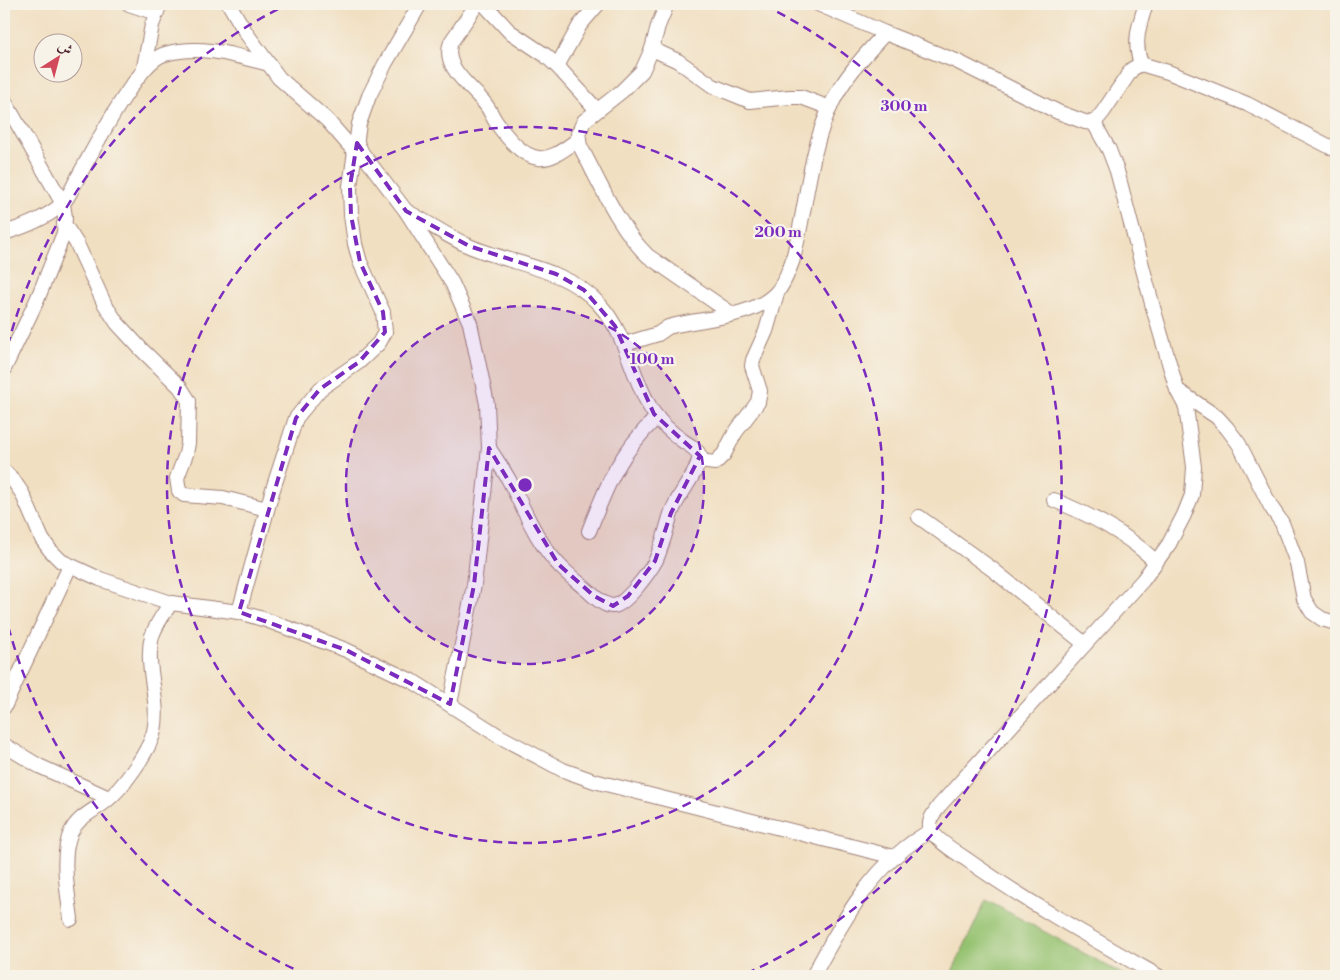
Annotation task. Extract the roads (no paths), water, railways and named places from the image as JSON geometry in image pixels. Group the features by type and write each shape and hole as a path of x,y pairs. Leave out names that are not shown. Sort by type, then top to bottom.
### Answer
{"street":[{"path":"129,4 158,8 144,68"},
{"path":"229,4 246,33 279,78 328,120 356,148 406,211 452,283 470,323 487,404 489,448 474,585 450,704"},
{"path":"239,612 267,510 296,418 320,389 358,362 379,343 385,332 384,312 360,262 355,244 350,186 359,124 369,96 420,4"},
{"path":"478,4 450,42 448,49 450,58 458,74 485,104 507,135 526,154 537,158 548,158 579,139"},
{"path":"484,4 509,30 557,66 597,110"},
{"path":"557,66 580,26 598,4"},
{"path":"667,4 658,26 652,49 642,71 622,91 584,122 578,134 580,146 636,245 648,256 732,314"},
{"path":"818,4 956,61 1058,112 1085,122 1094,123"},
{"path":"1141,64 1136,50 1139,27 1146,4"},
{"path":"699,461 715,463 720,460 758,402 760,391 752,366 753,360 766,330 777,293 786,278 792,262 821,130 830,108 850,72 885,33"},
{"path":"4,233 22,228 63,204 129,88 144,68 162,54 196,49 216,50 269,64"},
{"path":"652,49 678,61 713,86 750,101 790,96 801,97 830,108"},
{"path":"1094,123 1132,69 1141,64 1168,72 1247,104 1336,150"},
{"path":"4,100 63,204 64,224 64,233 37,300 4,369"},
{"path":"1094,123 1109,150 1117,171 1177,390 1186,407 1194,467 1192,495 1169,544 1143,580 939,806 930,824 931,831 956,852 1005,885 1092,939 1158,976"},
{"path":"406,211 469,246 556,274 584,290 600,304 615,326 625,344 645,397 657,417 672,432 699,453 699,461 671,513 663,542 655,561 628,596 620,604 613,606 594,596 558,564 525,514 508,478 489,448"},
{"path":"4,220 22,228"},
{"path":"64,224 77,244 104,303 117,323 180,387 189,401 188,443 177,478 179,491 184,495 223,498 267,510"},
{"path":"625,344 658,334 676,324 752,309 777,293"},
{"path":"1177,390 1216,417 1239,444 1271,507 1282,522 1298,563 1304,599 1312,612 1322,619 1336,623"},
{"path":"589,531 620,460 638,435 657,417"},
{"path":"4,471 22,493 42,539 50,550 61,561 100,580 171,603 239,612 346,650 393,671 450,704 499,736 563,770 594,781 894,857"},
{"path":"1054,500 1111,527 1142,548 1156,562"},
{"path":"919,517 992,569 1085,644"},
{"path":"4,707 70,566"},
{"path":"71,919 66,859 71,832 81,818 109,798 147,752 154,731 156,712 150,659 152,637 160,619 171,603"},
{"path":"4,745 39,766 109,798"},
{"path":"814,976 834,937 863,892 894,857 918,838 931,831"}]}
